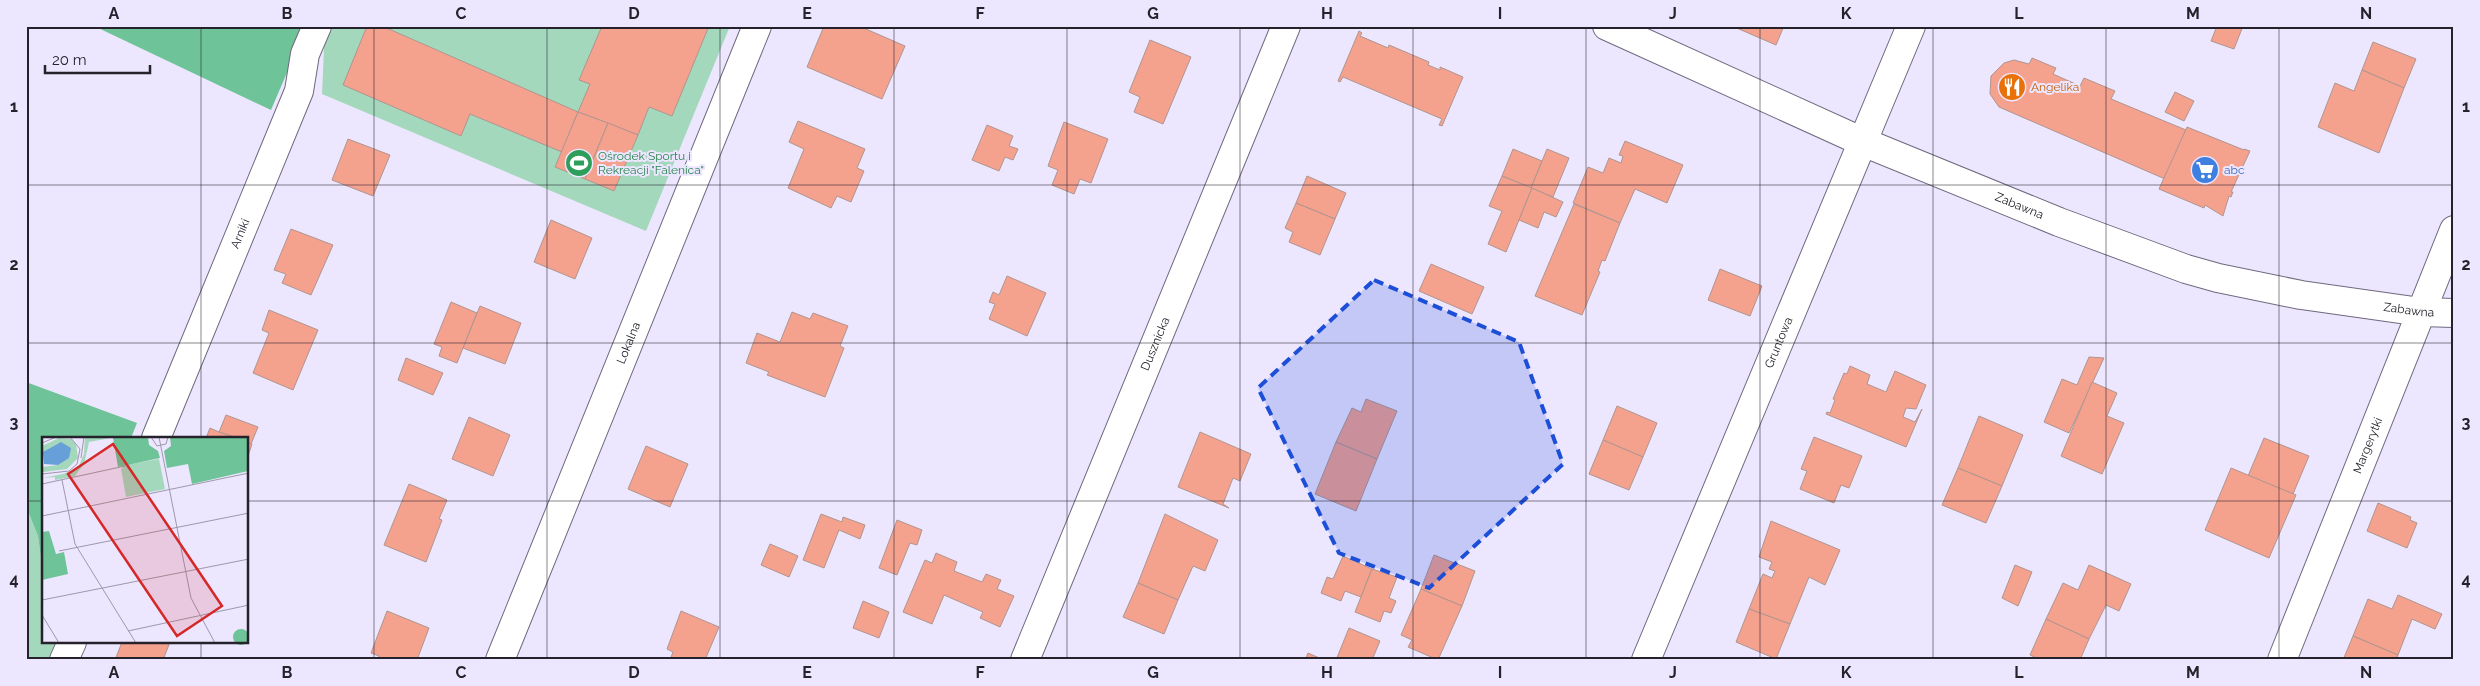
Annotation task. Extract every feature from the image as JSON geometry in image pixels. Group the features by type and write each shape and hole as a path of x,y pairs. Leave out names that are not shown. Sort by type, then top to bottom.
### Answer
{"street":[{"name":"Arniki","path":"156,437 299,91 305,54 317,26"},
{"name":"Lokalna","path":"500,660 757,26"},
{"name":"Dusznicka","path":"1024,660 1286,26"},
{"name":"Zabawna","path":"1607,26 1863,142 2059,222 2186,269 2218,278 2301,295 2421,312 2454,313"},
{"name":"Gruntowa","path":"1646,660 1911,26"},
{"name":"Margerytki","path":"2282,660 2454,230"},
{"path":"64,660 71,644"}],"highlighted area":[{"path":"1374,280 1519,342 1563,464 1429,588 1339,553 1258,388"}],"green space":[{"path":"94,26 307,26 271,110"},
{"name":"Ośrodek Sportu i Rekreacji \"Falenica\"","path":"325,26 730,26 646,231 322,94"},
{"path":"26,382 137,423 131,437 42,437 42,566 38,536 26,506"},
{"path":"26,506 38,536 42,566 42,644 57,644 51,660 26,660"}],"building":[{"path":"367,26 382,26 578,112 562,152 470,114 461,136 343,85"},
{"path":"602,26 709,26 672,116 649,107 638,135 578,112 590,84 579,80"},
{"path":"824,26 859,26 905,46 882,99 807,67"},
{"path":"1732,26 1784,26 1776,45"},
{"path":"2217,26 2243,26 2234,49 2211,41"},
{"path":"1359,31 1362,33 1360,36 1388,48 1389,45 1429,62 1428,65 1440,70 1440,67 1463,77 1442,126 1439,125 1442,119 1343,77 1340,82 1338,81"},
{"path":"1150,40 1191,57 1163,124 1134,112 1140,97 1129,92"},
{"path":"2373,42 2416,59 2404,88 2362,70"},
{"path":"2032,58 2056,68 2053,74 2080,86 2084,78 2115,91 2111,99 2186,130 2165,179 1999,107 1990,94 1991,76 2004,63 2014,60 2029,64"},
{"path":"2362,70 2404,88 2379,153 2318,127 2335,83 2354,91"},
{"path":"2175,92 2194,101 2184,121 2165,112"},
{"path":"578,112 608,123 585,179 555,167"},
{"path":"798,121 865,149 857,168 864,171 851,202 837,196 831,208 788,188 804,149 789,142"},
{"path":"1064,122 1108,139 1091,183 1080,179 1074,194 1052,185 1058,170 1048,166"},
{"path":"608,123 638,135 614,191 585,179"},
{"path":"987,125 1013,136 1009,146 1018,149 1013,160 1005,157 999,171 972,160"},
{"path":"2187,127 2250,151 2231,192 2233,192 2231,197 2229,196 2223,216 2205,205 2204,208 2159,189"},
{"path":"348,139 390,155 373,196 332,180"},
{"path":"1625,141 1683,165 1667,203 1635,189 1620,223 1573,203 1588,167 1603,173 1609,158 1621,163 1623,156 1619,155"},
{"path":"1513,149 1542,161 1531,188 1502,176"},
{"path":"1547,149 1569,158 1553,197 1531,188"},
{"path":"1307,176 1346,193 1335,219 1296,203"},
{"path":"1502,176 1532,188 1506,252 1488,244 1502,211 1489,206"},
{"path":"1532,188 1563,202 1556,217 1544,212 1538,228 1519,220"},
{"path":"1296,203 1335,219 1320,255 1289,242 1293,232 1285,228"},
{"path":"1574,204 1620,223 1605,261 1602,260 1598,271 1600,272 1582,315 1535,296"},
{"path":"551,220 592,238 575,279 534,262"},
{"path":"291,229 333,245 311,295 282,283 286,274 274,270"},
{"path":"1431,264 1484,287 1472,314 1419,291"},
{"path":"1720,269 1762,286 1750,316 1708,300"},
{"path":"1007,276 1046,293 1027,336 989,319 995,304 989,302 993,292 999,295"},
{"path":"451,302 477,313 457,363 439,356 442,347 434,344"},
{"path":"480,306 521,323 505,364 463,348"},
{"path":"269,310 318,330 293,390 253,373 269,333 262,330"},
{"path":"792,312 810,319 813,313 848,326 840,346 844,348 825,397 767,375 769,372 746,363 757,333 780,342"},
{"path":"2089,357 2104,358 2069,433 2044,422 2062,379 2077,385"},
{"path":"406,358 443,373 433,395 398,380"},
{"path":"1850,366 1870,375 1867,384 1886,392 1895,371 1926,385 1916,409 1906,408 1903,417 1915,422 1922,409 1906,447 1826,414 1827,412 1830,413 1835,400 1833,399 1844,373 1847,374"},
{"path":"2092,382 2117,393 2107,416 2124,423 2102,474 2061,456"},
{"path":"1366,399 1397,411 1377,459 1336,442 1352,408 1361,412"},
{"path":"1617,406 1657,423 1643,457 1603,440"},
{"path":"226,415 258,427 251,444 249,443 249,437 234,437 219,432"},
{"path":"1979,416 2023,435 2002,486 1958,468"},
{"path":"469,417 510,435 493,476 452,459"},
{"path":"210,428 234,437 206,437"},
{"path":"1200,432 1251,454 1240,481 1233,478 1223,504 1229,508 1178,487"},
{"path":"1814,437 1862,456 1849,488 1841,485 1834,503 1800,489 1807,471 1801,469"},
{"path":"2264,438 2309,456 2293,494 2248,476"},
{"path":"1603,440 1643,457 1629,490 1589,474"},
{"path":"1336,442 1377,459 1356,511 1315,494"},
{"path":"646,446 688,464 670,507 628,489"},
{"path":"1958,468 2002,486 1986,523 1942,505"},
{"path":"2231,468 2296,495 2269,558 2205,530"},
{"path":"409,484 447,500 439,519 442,520 426,562 384,545"},
{"path":"2378,503 2411,517 2410,520 2417,523 2407,548 2367,531"},
{"path":"821,514 842,522 843,517 865,525 860,539 839,530 824,568 803,560"},
{"path":"1165,514 1218,540 1205,571 1193,566 1178,600 1138,583"},
{"path":"897,520 922,530 917,545 910,543 897,575 879,568"},
{"path":"1771,521 1840,550 1825,585 1809,577 1790,624 1749,609 1763,574 1772,578 1775,571 1769,569 1772,562 1759,557"},
{"path":"770,544 798,556 789,577 761,565"},
{"path":"936,553 957,562 954,571 982,582 986,574 1001,580 997,589 1014,596 1000,627 980,618 983,612 944,595 932,624 903,612 925,560 932,563"},
{"path":"1434,555 1475,571 1462,606 1421,589"},
{"path":"1343,556 1372,569 1361,597 1345,591 1341,601 1321,593 1327,577 1333,579"},
{"path":"2015,565 2032,572 2018,606 2002,598"},
{"path":"2089,565 2131,584 2119,611 2106,605 2089,639 2046,619 2063,583 2078,590"},
{"path":"1372,569 1397,577 1389,598 1396,601 1391,613 1384,611 1380,622 1355,612"},
{"path":"1138,583 1178,600 1164,634 1123,617"},
{"path":"1421,589 1462,606 1438,660 1408,647 1412,640 1401,635"},
{"path":"2398,595 2442,614 2435,629 2412,619 2398,655 2353,636 2368,599 2392,609"},
{"path":"863,601 889,612 879,638 853,628"},
{"path":"1749,609 1790,624 1776,659 1736,642"},
{"path":"387,611 429,628 417,660 377,660 379,656 371,653"},
{"path":"681,611 719,627 705,660 670,660 673,652 667,649"},
{"path":"2046,619 2089,639 2080,660 2041,660 2030,655"},
{"path":"1349,628 1380,641 1372,660 1336,660"},
{"path":"2353,636 2398,655 2396,660 2343,660"},
{"path":"121,644 169,644 163,660 115,660"},
{"path":"1308,653 1324,660 1305,660"}],"place":[{"name":"Angelika","path":"2012,87"},
{"name":"Ośrodek Sportu i Rekreacji \"Falenica\"","path":"579,163"},
{"name":"abc","path":"2205,170"}]}
